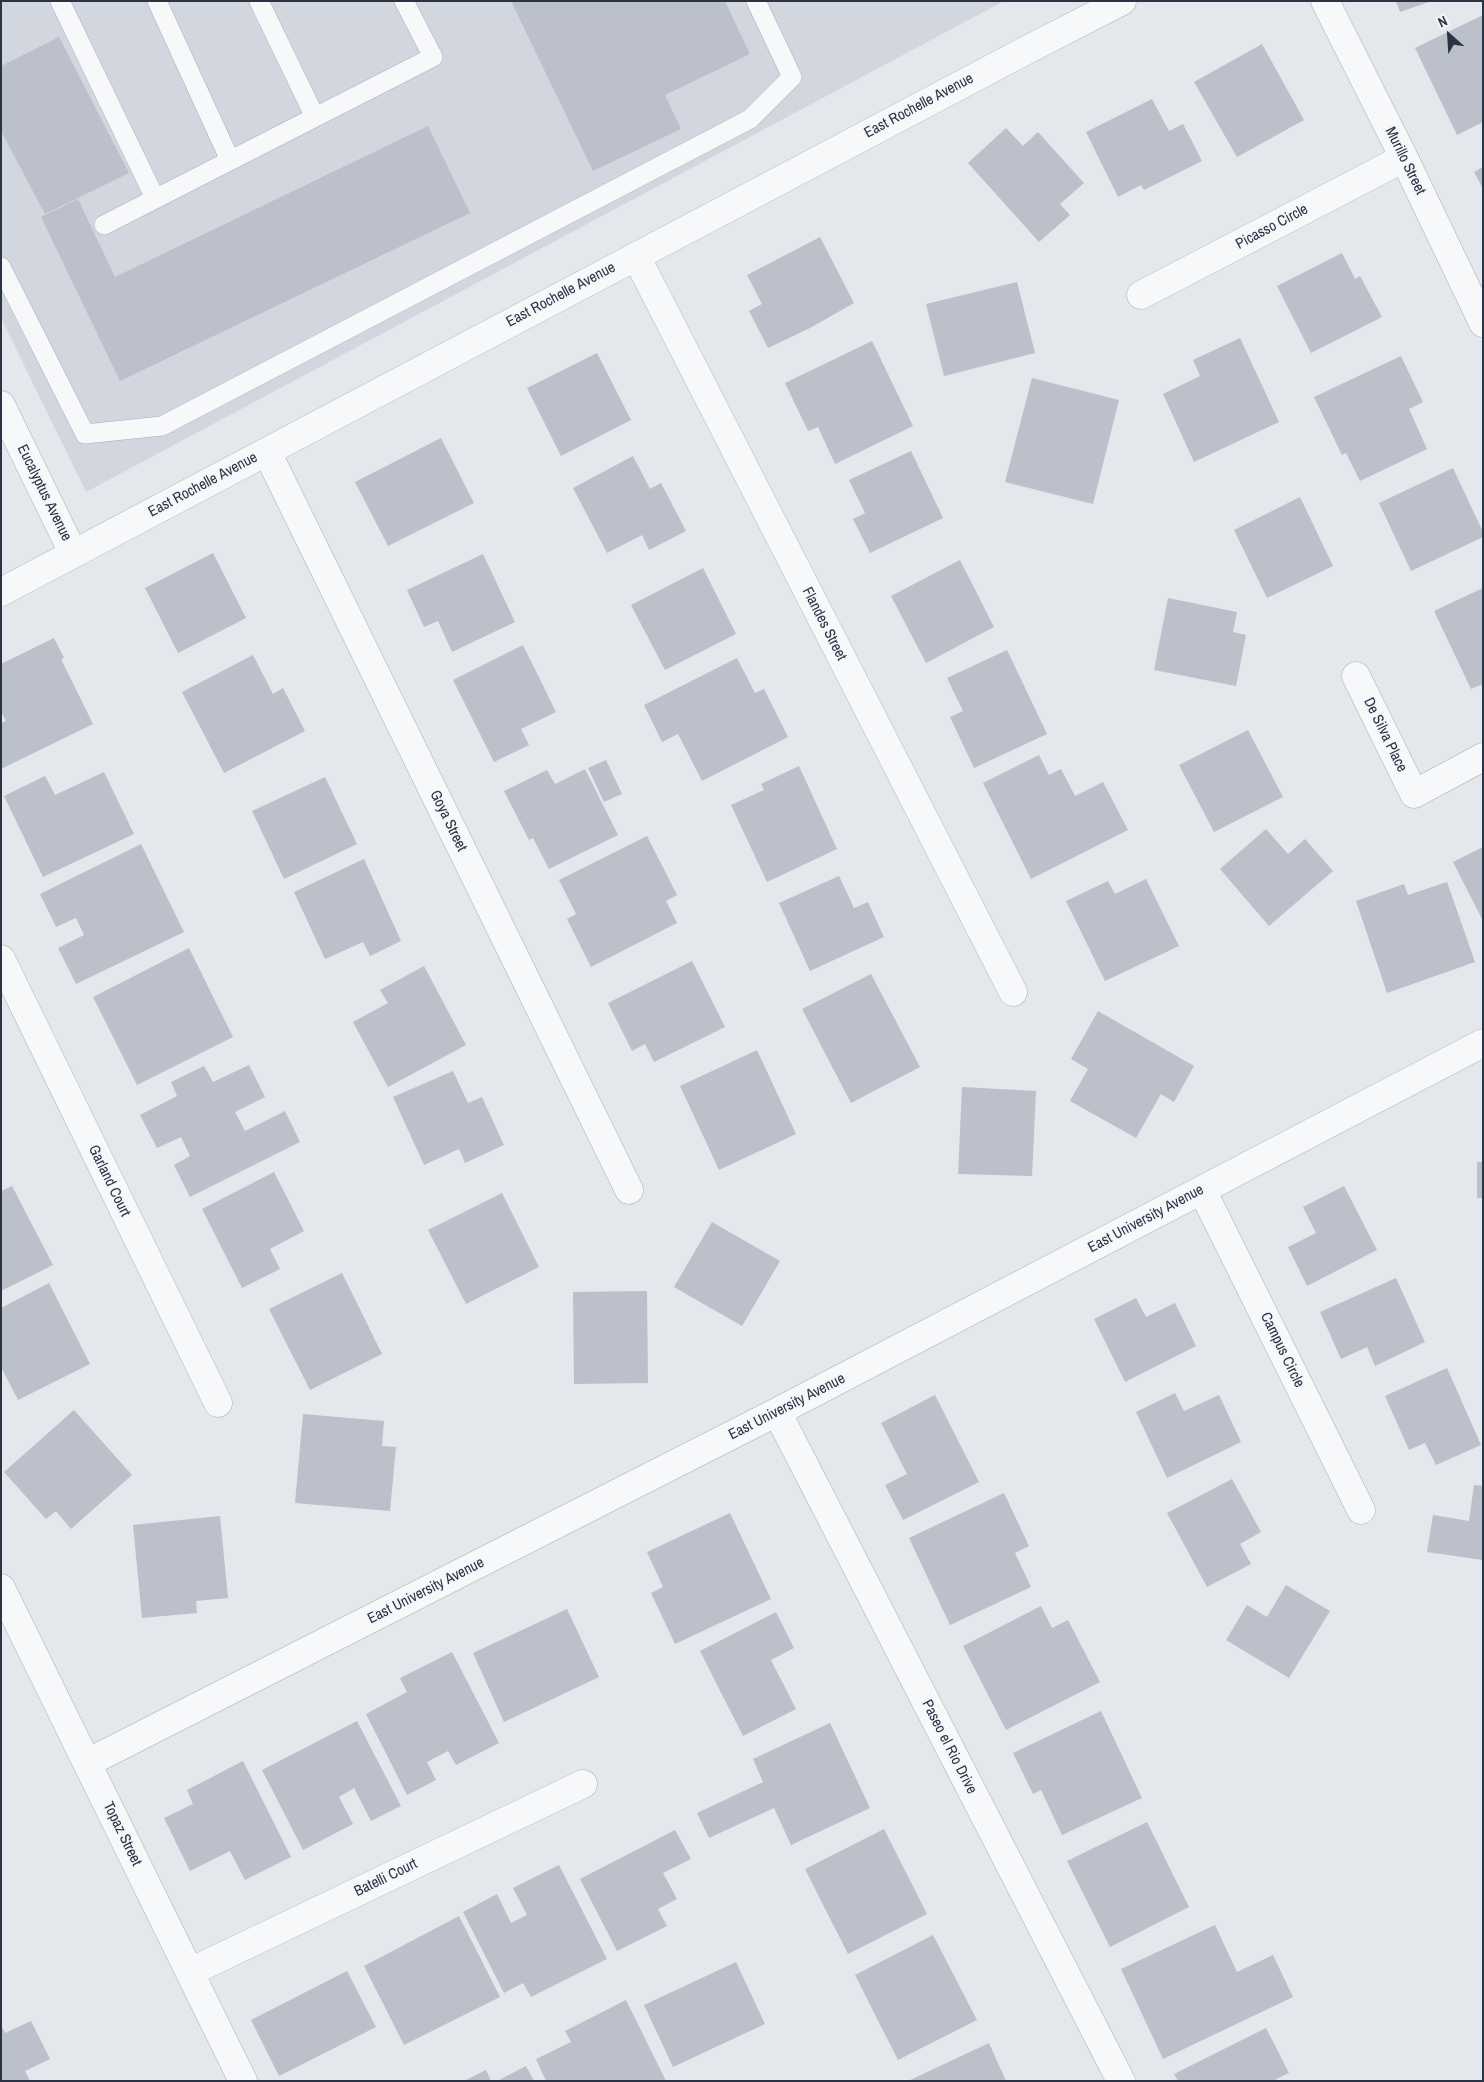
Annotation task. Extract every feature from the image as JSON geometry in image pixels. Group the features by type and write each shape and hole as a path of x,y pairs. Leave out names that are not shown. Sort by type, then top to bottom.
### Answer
{"street":[{"name":"East Rochelle Avenue","path":"1,592 1122,1"},
{"name":"Murillo Street","path":"1325,1 1404,158 1483,323"},
{"name":"Picasso Circle","path":"1140,296 1404,158"},
{"name":"Flandes Street","path":"636,256 1013,992"},
{"name":"Eucalyptus Avenue","path":"1,405 73,553"},
{"name":"Goya Street","path":"267,452 629,1190"},
{"name":"De Silva Place","path":"1356,676 1414,794 1483,757"},
{"name":"Garland Court","path":"1,959 218,1403"},
{"name":"East University Avenue","path":"87,1763 777,1412 1483,1043"},
{"name":"Campus Circle","path":"1202,1190 1361,1510"},
{"name":"Paseo el Rio Drive","path":"777,1412 1121,2081"},
{"name":"Topaz Street","path":"1,1588 243,2081"},
{"name":"Batelli Court","path":"190,1972 583,1784"}],"lane":[{"path":"60,1 155,198"},
{"path":"157,1 230,160"},
{"path":"259,1 314,117"},
{"path":"104,225 433,57 404,1"},
{"path":"1,267 85,434 162,426 750,119 792,77 756,1"}],"shaded area":[{"path":"1,1 1004,1 86,492 1,318"}],"building":[{"path":"511,1 725,1 750,54 665,95 681,129 593,171"},
{"path":"1396,1 1429,1 1429,2 1400,12"},
{"path":"1483,15 1483,122 1457,135 1415,48"},
{"path":"59,37 129,173 45,214 1,131 1,66"},
{"path":"1262,44 1304,120 1237,157 1194,82"},
{"path":"1152,99 1169,131 1183,124 1202,161 1144,190 1141,185 1118,197 1086,132"},
{"path":"428,126 470,213 120,381 41,217 78,199 115,277"},
{"path":"1006,128 1023,146 1038,132 1084,183 1060,204 1070,215 1039,242 968,163"},
{"path":"1483,167 1483,189 1474,172"},
{"path":"820,237 854,303 810,328 768,348 749,311 762,304 747,275"},
{"path":"1342,253 1355,279 1360,276 1382,317 1311,353 1277,286"},
{"path":"1017,282 1035,353 944,376 926,304"},
{"path":"1240,338 1279,422 1194,462 1163,394 1200,376 1193,360"},
{"path":"872,341 913,426 835,464 818,427 808,431 785,383"},
{"path":"597,353 631,420 561,456 527,388"},
{"path":"1401,356 1423,402 1409,409 1427,449 1360,481 1346,453 1342,455 1314,397"},
{"path":"1032,378 1119,400 1093,504 1005,482"},
{"path":"441,438 474,503 388,546 355,482"},
{"path":"911,451 943,518 870,553 853,519 865,513 849,480"},
{"path":"633,456 650,489 661,483 686,531 649,550 642,535 607,553 573,488"},
{"path":"1453,468 1483,532 1483,537 1411,571 1379,503"},
{"path":"1300,497 1333,566 1267,598 1234,530"},
{"path":"213,553 246,618 178,653 145,588"},
{"path":"483,554 515,622 452,652 438,621 424,627 407,590"},
{"path":"960,560 994,627 926,663 891,596"},
{"path":"703,568 736,634 665,670 631,605"},
{"path":"1483,588 1483,684 1471,689 1434,611"},
{"path":"1168,598 1237,612 1233,632 1246,635 1236,686 1154,670"},
{"path":"54,638 64,658 61,659 93,724 1,769 1,723 6,721 1,712 1,664"},
{"path":"523,645 556,712 521,729 529,745 494,762 453,680"},
{"path":"1007,650 1047,734 974,768 950,717 963,711 947,678"},
{"path":"253,655 273,694 283,688 305,731 224,773 182,692"},
{"path":"737,658 755,693 764,689 788,737 702,781 678,734 662,742 644,705"},
{"path":"1248,730 1283,797 1214,832 1179,765"},
{"path":"1039,755 1049,775 1061,769 1075,796 1103,782 1128,830 1031,879 983,783"},
{"path":"606,760 622,794 604,802 588,768"},
{"path":"799,766 837,849 767,882 731,805 764,790 761,784"},
{"path":"585,769 618,835 549,869 533,838 529,840 504,791 547,770 555,784"},
{"path":"104,772 134,834 43,877 4,796 45,776 55,795"},
{"path":"325,777 357,844 284,879 252,811"},
{"path":"1266,829 1288,854 1305,839 1333,871 1269,926 1220,869"},
{"path":"647,836 677,895 666,901 677,923 591,967 567,919 576,914 559,880"},
{"path":"141,844 184,932 76,984 58,948 84,935 76,918 56,927 40,894"},
{"path":"1483,847 1483,921 1453,862"},
{"path":"364,859 401,941 370,956 363,942 325,959 294,892"},
{"path":"839,876 854,908 868,902 884,937 810,971 779,903"},
{"path":"1146,879 1179,946 1105,981 1066,901 1108,881 1115,894"},
{"path":"1447,882 1475,962 1387,993 1356,901 1404,884 1408,895"},
{"path":"189,948 233,1037 137,1085 93,997"},
{"path":"692,961 725,1027 654,1062 645,1044 632,1051 608,1003"},
{"path":"424,966 466,1045 388,1087 353,1022 388,1003 380,990"},
{"path":"871,974 920,1067 851,1103 802,1009"},
{"path":"1098,1011 1194,1066 1174,1102 1161,1094 1136,1138 1070,1101 1088,1069 1071,1059"},
{"path":"757,1050 796,1134 719,1170 680,1086"},
{"path":"249,1065 265,1097 235,1112 245,1131 285,1111 300,1142 190,1197 174,1165 190,1156 181,1137 157,1148 140,1115 177,1096 171,1082 204,1066 213,1082"},
{"path":"453,1071 468,1103 482,1097 504,1145 465,1163 459,1149 424,1165 393,1097"},
{"path":"962,1087 1036,1091 1032,1176 958,1174"},
{"path":"1477,1162 1483,1162 1483,1198 1477,1198"},
{"path":"274,1172 304,1231 270,1249 280,1269 242,1288 202,1209"},
{"path":"12,1186 53,1265 1,1291 1,1191"},
{"path":"1344,1186 1377,1250 1307,1286 1288,1247 1316,1233 1303,1207"},
{"path":"502,1193 539,1267 466,1304 428,1230"},
{"path":"712,1222 780,1261 742,1326 674,1287"},
{"path":"342,1273 382,1354 310,1390 269,1309"},
{"path":"1396,1278 1425,1342 1375,1366 1367,1347 1341,1359 1320,1312"},
{"path":"49,1283 90,1364 18,1400 1,1367 1,1308"},
{"path":"647,1291 648,1383 574,1384 573,1292"},
{"path":"1136,1298 1146,1317 1175,1303 1196,1346 1125,1382 1094,1319"},
{"path":"1447,1368 1481,1445 1436,1465 1425,1443 1409,1450 1385,1396"},
{"path":"1175,1393 1184,1411 1219,1395 1241,1442 1167,1478 1136,1412"},
{"path":"935,1395 979,1482 903,1520 885,1485 907,1474 881,1423"},
{"path":"74,1410 132,1475 71,1529 56,1511 46,1519 4,1472"},
{"path":"303,1414 384,1421 382,1446 396,1447 390,1511 295,1503"},
{"path":"1232,1479 1261,1532 1240,1544 1251,1564 1207,1587 1167,1513"},
{"path":"1474,1485 1483,1486 1483,1560 1427,1552 1433,1515 1469,1521"},
{"path":"1004,1493 1029,1546 1015,1553 1031,1587 950,1625 909,1538"},
{"path":"730,1513 771,1599 675,1644 651,1593 663,1587 647,1552"},
{"path":"220,1516 228,1598 196,1601 197,1613 142,1618 133,1525"},
{"path":"1286,1585 1330,1611 1289,1678 1226,1640 1247,1605 1267,1617"},
{"path":"1041,1606 1052,1628 1068,1620 1100,1682 1006,1730 963,1646"},
{"path":"567,1609 599,1677 504,1722 473,1653"},
{"path":"776,1612 794,1648 771,1660 796,1709 743,1736 700,1651"},
{"path":"452,1652 499,1743 456,1765 448,1751 427,1762 436,1780 407,1795 366,1714 407,1692 400,1678"},
{"path":"1101,1711 1142,1798 1062,1835 1041,1790 1033,1794 1013,1753"},
{"path":"357,1721 401,1806 371,1821 354,1788 339,1797 353,1824 303,1850 262,1770"},
{"path":"830,1723 870,1808 791,1845 774,1808 709,1838 697,1813 763,1782 753,1759"},
{"path":"243,1761 291,1857 245,1880 230,1851 190,1871 164,1818 193,1804 187,1790"},
{"path":"1147,1822 1189,1907 1110,1947 1067,1861"},
{"path":"884,1829 927,1914 848,1954 805,1869"},
{"path":"675,1830 691,1859 663,1873 677,1899 658,1909 667,1926 617,1951 580,1879"},
{"path":"559,1865 607,1959 531,1997 523,1983 504,1993 463,1912 497,1894 511,1923 527,1915 513,1888"},
{"path":"459,1916 500,1997 404,2045 364,1966"},
{"path":"1215,1925 1237,1972 1273,1955 1293,1997 1163,2059 1121,1969"},
{"path":"933,1935 977,2020 898,2060 855,1975"},
{"path":"736,1962 765,2024 673,2067 644,2005"},
{"path":"347,1971 376,2027 279,2076 251,2020"},
{"path":"626,2000 666,2081 546,2081 536,2059 571,2042 565,2031"},
{"path":"31,2021 50,2059 25,2071 30,2081 1,2081 1,2025 5,2033"},
{"path":"1266,2028 1289,2073 1276,2079 1276,2081 1178,2081 1174,2074"},
{"path":"989,2043 1006,2081 908,2081"},
{"path":"526,2066 534,2081 497,2081"},
{"path":"486,2070 491,2081 464,2081"}]}
